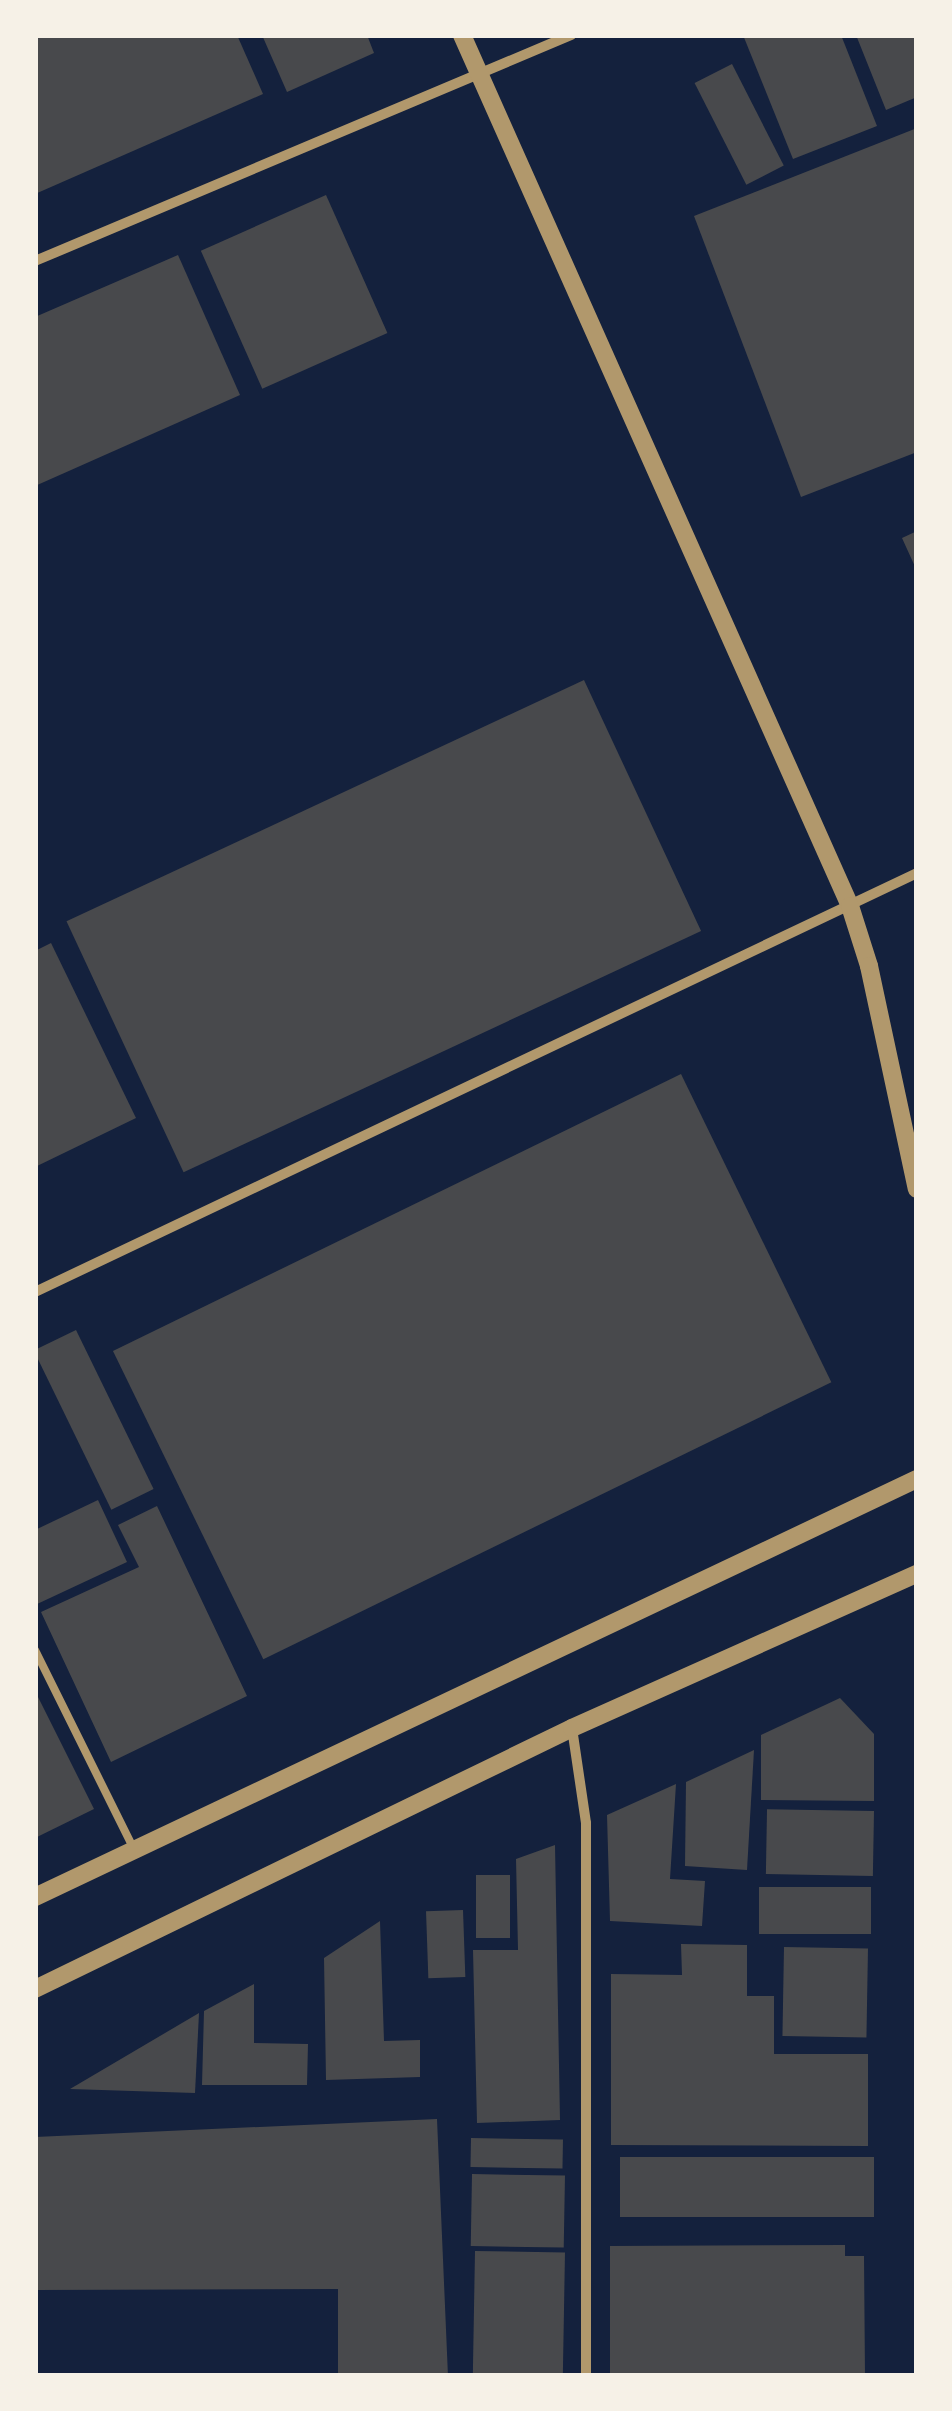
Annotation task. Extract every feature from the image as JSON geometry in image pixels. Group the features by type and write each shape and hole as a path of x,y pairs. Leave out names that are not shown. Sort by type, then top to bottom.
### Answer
{"street":[{"path":"462,35 850,906 870,966 917,1189"},
{"path":"35,262 571,35"},
{"path":"35,1292 917,873"},
{"path":"35,1898 917,1478"},
{"path":"35,1989 572,1728 917,1574"},
{"path":"572,1728 586,1823 586,2376"}],"lane":[{"path":"35,1650 134,1850"}],"building":[{"path":"237,35 263,94 35,194 35,36"},
{"path":"262,35 367,35 374,53 287,92"},
{"path":"743,35 841,35 877,126 793,159"},
{"path":"856,35 917,35 917,97 886,110"},
{"path":"732,64 784,166 746,185 695,83"},
{"path":"917,128 917,452 801,497 694,216"},
{"path":"326,195 387,333 262,389 201,251"},
{"path":"178,255 240,395 35,486 35,317"},
{"path":"917,531 917,571 902,538"},
{"path":"584,680 701,931 184,1172 66,921"},
{"path":"51,943 136,1118 35,1167 35,951"},
{"path":"681,1074 831,1382 263,1659 113,1351"},
{"path":"76,1330 154,1489 111,1510 35,1353"},
{"path":"98,1500 127,1562 35,1605 35,1530"},
{"path":"157,1506 247,1696 111,1762 41,1612 139,1567 118,1525"},
{"path":"35,1691 94,1809 35,1838"},
{"path":"840,1698 874,1734 874,1801 761,1800 761,1735"},
{"path":"754,1750 747,1870 685,1866 686,1782"},
{"path":"676,1784 670,1879 705,1881 702,1926 610,1921 607,1815"},
{"path":"767,1809 874,1811 873,1876 766,1874"},
{"path":"555,1845 560,2120 477,2123 473,1950 518,1950 516,1859"},
{"path":"476,1875 510,1875 510,1938 476,1938"},
{"path":"759,1887 871,1887 871,1934 759,1934"},
{"path":"463,1910 465,1977 428,1978 426,1911"},
{"path":"380,1921 384,2041 420,2040 420,2077 326,2080 324,1958"},
{"path":"681,1944 747,1945 747,1996 774,1996 774,2054 868,2054 868,2146 611,2145 611,1974 682,1975"},
{"path":"784,1947 868,1948 866,2037 782,2036"},
{"path":"254,1984 254,2043 308,2044 307,2085 202,2085 204,2011"},
{"path":"199,2013 195,2093 70,2089"},
{"path":"437,2119 448,2376 338,2376 338,2289 35,2290 35,2137"},
{"path":"471,2138 563,2140 562,2169 470,2167"},
{"path":"620,2157 874,2157 874,2217 620,2217"},
{"path":"472,2174 565,2176 564,2248 471,2246"},
{"path":"845,2245 845,2256 864,2256 865,2376 610,2376 610,2246"},
{"path":"475,2251 565,2253 563,2376 473,2376"}]}
